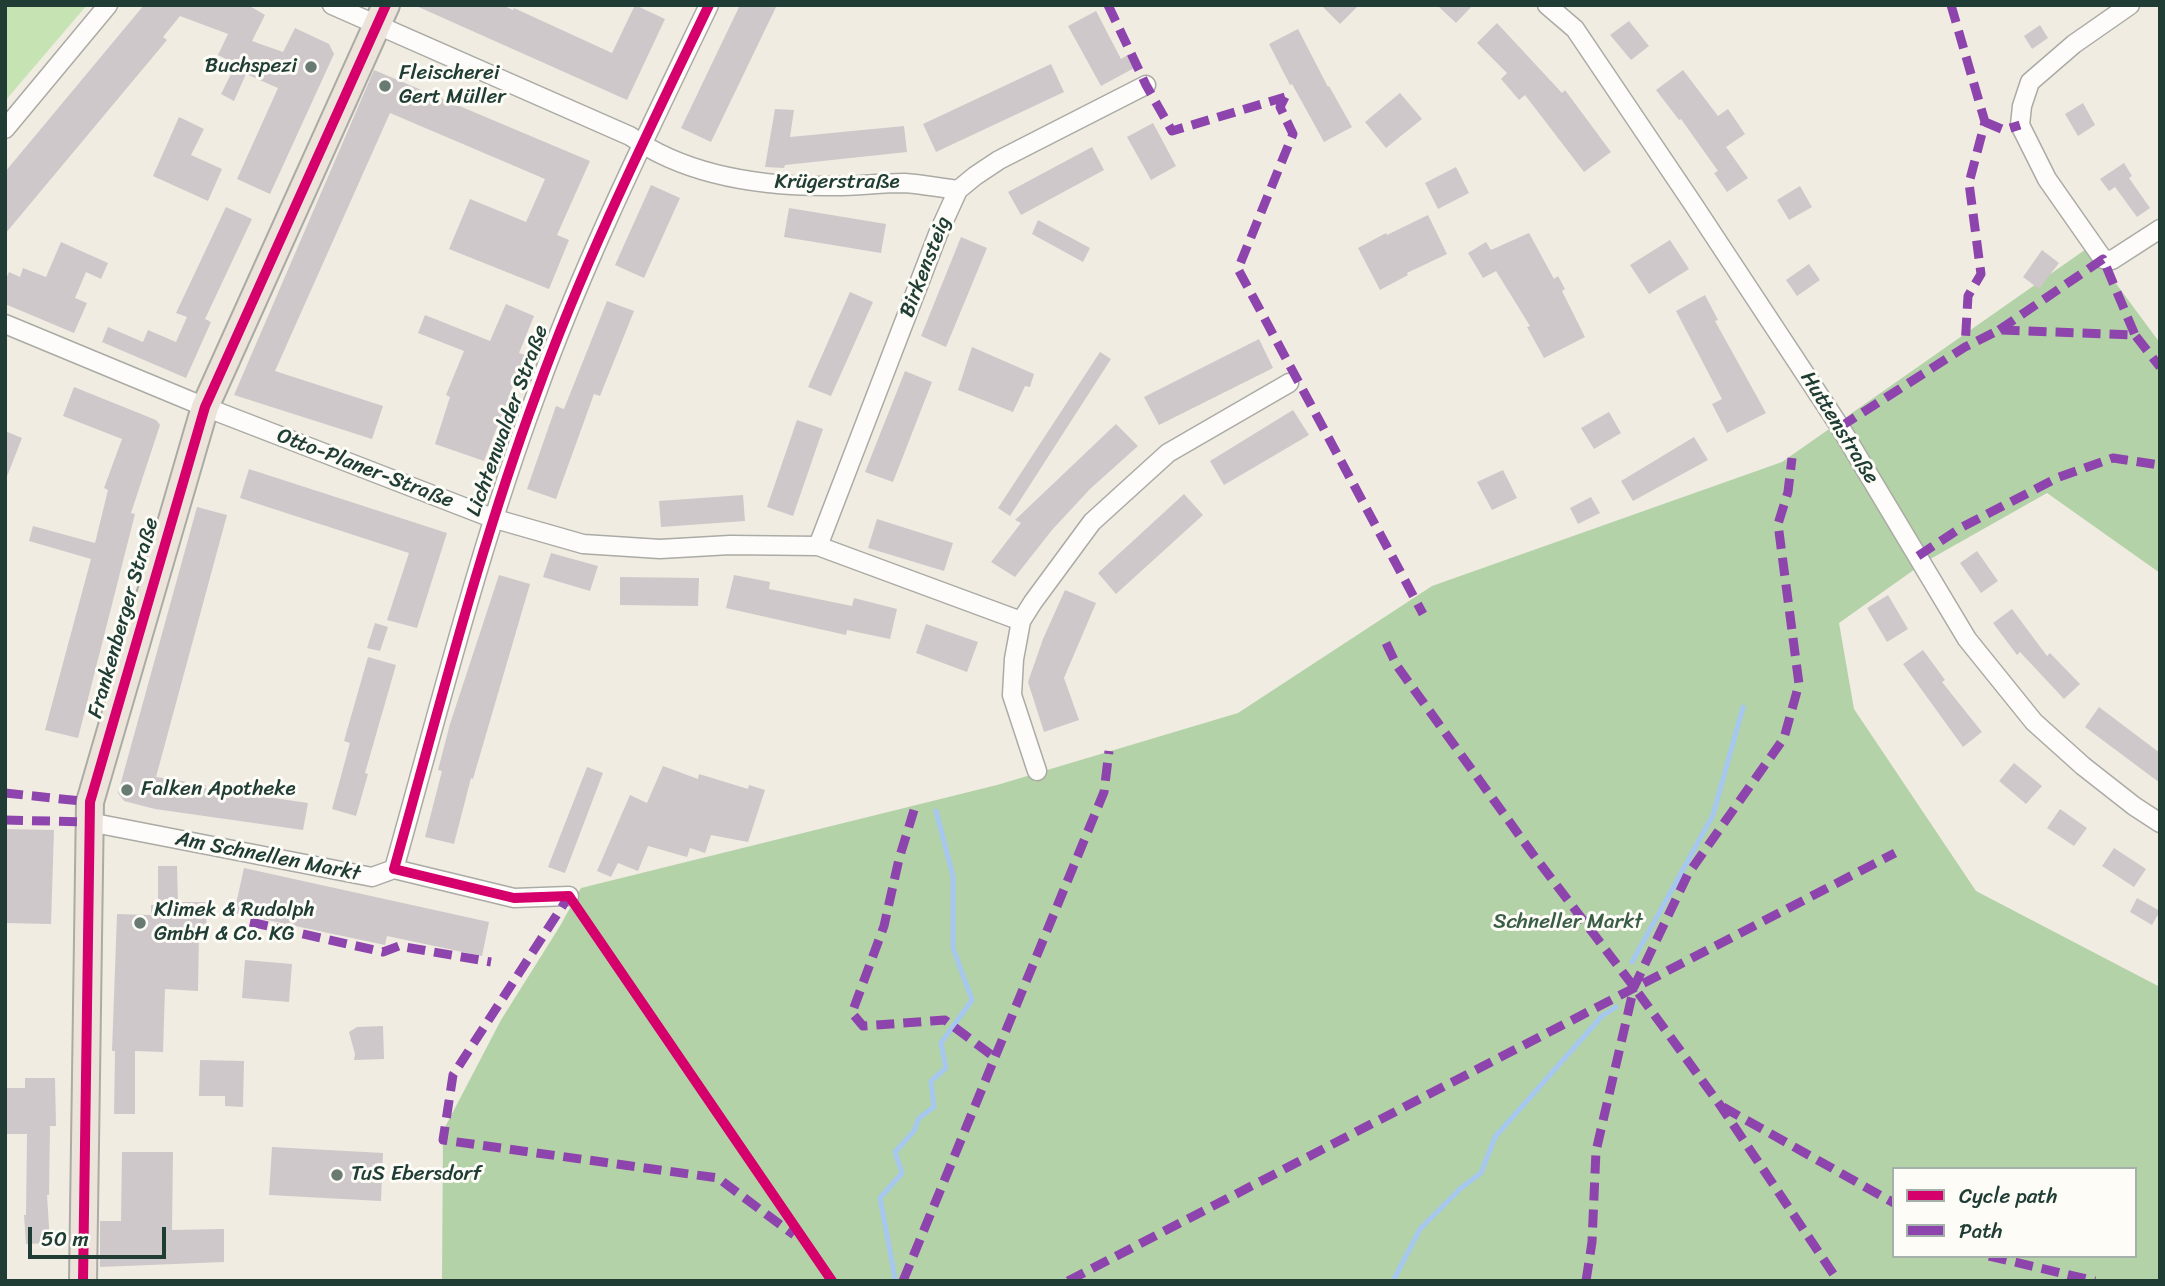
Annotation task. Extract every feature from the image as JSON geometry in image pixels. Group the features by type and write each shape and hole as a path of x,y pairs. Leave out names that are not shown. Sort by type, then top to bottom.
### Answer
{"main road":[{"name":"Frankenberger Straße","path":"83,1281 90,802 205,407 381,15"}],"street":[{"path":"5,129 108,5"},
{"name":"Krügerstraße","path":"332,5 381,15 400,33 694,167 756,182 781,185 907,183 957,190"},
{"name":"Lichtenwalder Straße","path":"394,869 492,518 537,391 578,289 642,145 709,5"},
{"name":"Huttenstraße","path":"1547,5 1575,29 1745,283 1840,427 1967,639 2035,722 2083,766 2133,806 2160,822"},
{"path":"2130,5 2074,44 2031,82 2022,106 2020,125 2047,179 2103,259 2112,260 2160,229"},
{"name":"Birkensteig","path":"818,547 937,234 957,190 999,160 1146,85"},
{"name":"Otto-Planer-Straße","path":"5,324 205,407 492,518 583,544 660,549 730,545 818,547 1021,621"},
{"path":"1037,771 1012,695 1014,659 1021,621 1092,522 1168,453 1289,383"},
{"name":"Am Schnellen Markt","path":"89,822 372,877 394,869 513,898 569,897"}],"green space":[{"path":"5,5 87,5 5,101"},
{"name":"Schneller Markt","path":"2089,247 2160,343 2160,573 2047,493 1925,562 1839,623 1854,709 1976,891 2160,987 2160,1281 442,1281 443,1131 501,1020 581,888 997,785 1238,713 1432,586 1782,462"}],"building":[{"path":"144,5 248,5 265,15 252,41 283,52 295,28 329,44 334,54 270,194 237,179 278,88 246,74 234,101 221,94 236,64 218,55 228,34 180,16 163,37 167,40 5,234 5,172"},
{"path":"414,5 502,5 612,53 635,5 665,19 627,100"},
{"path":"740,5 777,5 711,142 681,128"},
{"path":"1321,5 1359,5 1340,24"},
{"path":"1437,5 1473,5 1456,23"},
{"path":"1096,11 1121,59 1129,54 1136,67 1101,86 1068,26"},
{"path":"1629,21 1649,46 1631,60 1610,35"},
{"path":"1497,23 1562,93 1565,90 1611,152 1584,172 1525,95 1519,100 1501,79 1507,73 1477,43"},
{"path":"2040,25 2048,38 2032,49 2024,36"},
{"path":"1298,29 1352,127 1324,142 1269,44"},
{"path":"1051,64 1064,92 936,152 923,124"},
{"path":"374,70 590,161 557,235 569,240 549,289 449,249 470,199 526,222 545,179 390,113 275,371 383,406 372,439 234,395"},
{"path":"1683,70 1718,116 1728,109 1745,134 1726,147 1748,178 1727,192 1714,173 1718,171 1681,119 1679,120 1656,90"},
{"path":"1400,93 1422,119 1386,148 1365,122"},
{"path":"2083,103 2095,125 2078,136 2065,114"},
{"path":"775,109 794,110 790,137 904,126 907,152 785,165 784,168 765,167"},
{"path":"179,117 204,129 191,155 222,169 208,201 153,176"},
{"path":"1153,123 1176,166 1151,180 1127,137"},
{"path":"1092,147 1104,170 1021,215 1008,192"},
{"path":"2124,163 2132,176 2129,178 2150,208 2137,217 2115,187 2109,191 2100,179"},
{"path":"1456,167 1469,193 1438,209 1425,183"},
{"path":"651,185 680,198 644,278 615,265"},
{"path":"1800,186 1812,207 1789,220 1777,200"},
{"path":"226,207 252,219 205,319 211,322 186,378 102,342 108,327 143,342 148,330 176,342 187,317 176,313"},
{"path":"789,208 886,224 881,253 784,237"},
{"path":"1428,215 1447,254 1407,273 1408,275 1380,290 1358,248"},
{"path":"1038,220 1090,248 1083,262 1032,234"},
{"path":"1529,233 1554,279 1558,276 1565,289 1562,291 1585,337 1544,358 1527,327 1530,326 1496,271 1483,278 1468,253 1486,242 1491,250"},
{"path":"961,237 987,248 946,347 921,336"},
{"path":"1670,240 1689,269 1649,294 1630,265"},
{"path":"61,242 108,263 101,279 86,272 75,298 87,303 74,333 5,304 5,281 9,272 20,277 23,268 46,277"},
{"path":"2042,250 2059,263 2039,289 2023,277"},
{"path":"1809,264 1820,280 1797,296 1786,280"},
{"path":"850,292 873,302 831,396 808,387"},
{"path":"1705,295 1718,320 1715,321 1766,413 1727,433 1712,404 1722,399 1676,311"},
{"path":"607,301 634,311 600,396 594,394 556,499 527,489 556,406 564,409"},
{"path":"506,304 534,316 519,353 525,355 484,461 435,444 450,397 446,395 464,351 418,333 425,315 490,341"},
{"path":"1259,339 1273,368 1159,425 1144,397"},
{"path":"972,347 1034,374 1030,387 1025,386 1013,412 958,390"},
{"path":"1100,352 1111,359 1010,516 998,508"},
{"path":"905,371 932,382 893,482 865,472"},
{"path":"74,387 156,420 160,425 131,513 135,514 78,738 45,730 91,559 29,541 33,526 95,543 108,490 104,488 122,439 63,416"},
{"path":"1293,410 1309,435 1224,485 1210,461"},
{"path":"1609,412 1621,433 1594,449 1581,428"},
{"path":"797,420 823,429 793,516 767,507"},
{"path":"1116,424 1138,446 1090,489 1052,530 1015,577 991,562 1021,523 1015,520"},
{"path":"5,431 22,438 6,479 5,479"},
{"path":"1694,437 1708,460 1633,501 1621,481"},
{"path":"249,469 447,533 417,628 387,620 409,553 240,498"},
{"path":"1503,470 1517,498 1492,510 1477,482"},
{"path":"1184,494 1203,515 1116,594 1098,573"},
{"path":"743,495 745,521 661,527 659,501"},
{"path":"1591,497 1600,513 1578,524 1570,508"},
{"path":"197,507 227,515 156,777 206,785 205,788 308,803 303,830 155,809 124,801 118,793"},
{"path":"877,519 953,543 944,571 868,548"},
{"path":"1977,551 1998,581 1981,593 1960,563"},
{"path":"551,553 598,566 590,591 543,577"},
{"path":"499,575 530,584 473,779 471,778 454,844 425,837 442,771 438,770 450,724"},
{"path":"734,575 770,582 769,589 852,606 854,598 897,609 890,639 847,630 846,635 726,608"},
{"path":"620,577 699,578 698,606 620,605"},
{"path":"1065,590 1096,603 1064,678 1079,720 1044,732 1028,682 1043,639"},
{"path":"1888,595 1908,629 1887,642 1867,608"},
{"path":"2012,609 2047,656 2050,653 2080,684 2064,699 2020,652 2017,655 1993,623"},
{"path":"375,623 388,627 380,651 367,648"},
{"path":"926,624 978,642 967,672 916,653"},
{"path":"1923,650 1945,680 1942,682 1982,732 1963,747 1903,664"},
{"path":"368,657 396,665 365,773 368,774 356,816 332,809 350,743 344,741"},
{"path":"2099,707 2160,753 2160,783 2085,727"},
{"path":"2014,763 2042,786 2026,804 1999,781"},
{"path":"663,766 698,779 699,774 748,789 749,785 765,790 748,842 711,835 705,853 690,848 687,857 648,846 638,871 618,863 611,877 597,871 630,795 647,803"},
{"path":"587,767 603,773 565,873 548,867"},
{"path":"2060,809 2087,828 2074,846 2047,828"},
{"path":"5,829 54,830 51,924 5,923"},
{"path":"2114,848 2146,869 2134,887 2102,866"},
{"path":"158,866 177,866 178,902 207,902 206,933 199,933 198,991 165,989 163,1052 135,1051 135,1114 114,1114 115,1051 112,1051 117,914 151,915 151,905 158,905"},
{"path":"244,868 489,922 482,956 387,936 385,945 234,913"},
{"path":"2137,898 2160,911 2152,925 2130,912"},
{"path":"245,960 292,964 289,1002 242,998"},
{"path":"383,1026 384,1059 354,1060 349,1032 357,1027"},
{"path":"200,1060 244,1061 243,1107 225,1106 225,1096 199,1096"},
{"path":"25,1078 55,1078 56,1126 50,1126 47,1195 50,1243 26,1244 24,1215 27,1134 5,1134 5,1088 25,1088"},
{"path":"272,1147 383,1153 381,1201 269,1195"},
{"path":"122,1152 173,1152 172,1230 224,1229 224,1262 100,1267 100,1221 121,1221"}],"waterway":[{"path":"1632,962 1713,815 1743,707"},
{"path":"893,1281 895,1278 880,1198 902,1173 895,1152 914,1131 919,1118 934,1107 931,1081 946,1068 941,1043 972,1000 953,948 953,876 936,811"},
{"path":"1393,1281 1420,1229 1461,1188 1481,1173 1495,1137 1602,1016 1616,1007"}],"marked path":[{"path":"1108,5 1146,85 1172,131 1285,97"},
{"path":"1951,5 1985,122 1969,183 1981,274 1968,296 1965,347"},
{"path":"1285,97 1280,107 1293,134 1238,269 1423,614"},
{"path":"1985,122 2004,130 2020,125"},
{"path":"1999,330 2103,259 2135,335"},
{"path":"1840,427 1965,347 1999,330 2135,335 2160,367"},
{"path":"1586,1281 1592,1242 1596,1151 1634,987 1688,874 1784,738 1799,684 1778,524 1788,492 1792,458"},
{"path":"1918,556 1962,527 2059,477 2113,458 2160,465"},
{"path":"1386,643 1397,666 1532,853 1720,1105 1838,1281"},
{"path":"903,1281 1104,792 1109,751"},
{"path":"5,793 90,802"},
{"path":"914,810 899,859 884,926 852,1013 863,1026 945,1020 994,1057"},
{"path":"5,820 89,822"},
{"path":"1068,1281 1895,853"},
{"path":"571,900 569,896 453,1075 443,1140 718,1178 794,1235"},
{"path":"250,922 383,952 399,946 491,962"},
{"path":"1723,1107 1892,1202"},
{"path":"1997,1258 2095,1281"}],"cycle path":[{"path":"83,1281 90,802 205,407 386,5"},
{"path":"709,5 596,245 537,392 478,569 394,869 514,898 569,896 832,1281"}],"place":[{"name":"Buchspezi","path":"311,67"},
{"name":"Fleischerei Gert Müller","path":"385,86"},
{"name":"Falken Apotheke","path":"127,790"},
{"name":"Klimek & Rudolph GmbH & Co. KG","path":"140,923"},
{"name":"TuS Ebersdorf","path":"337,1175"}]}
